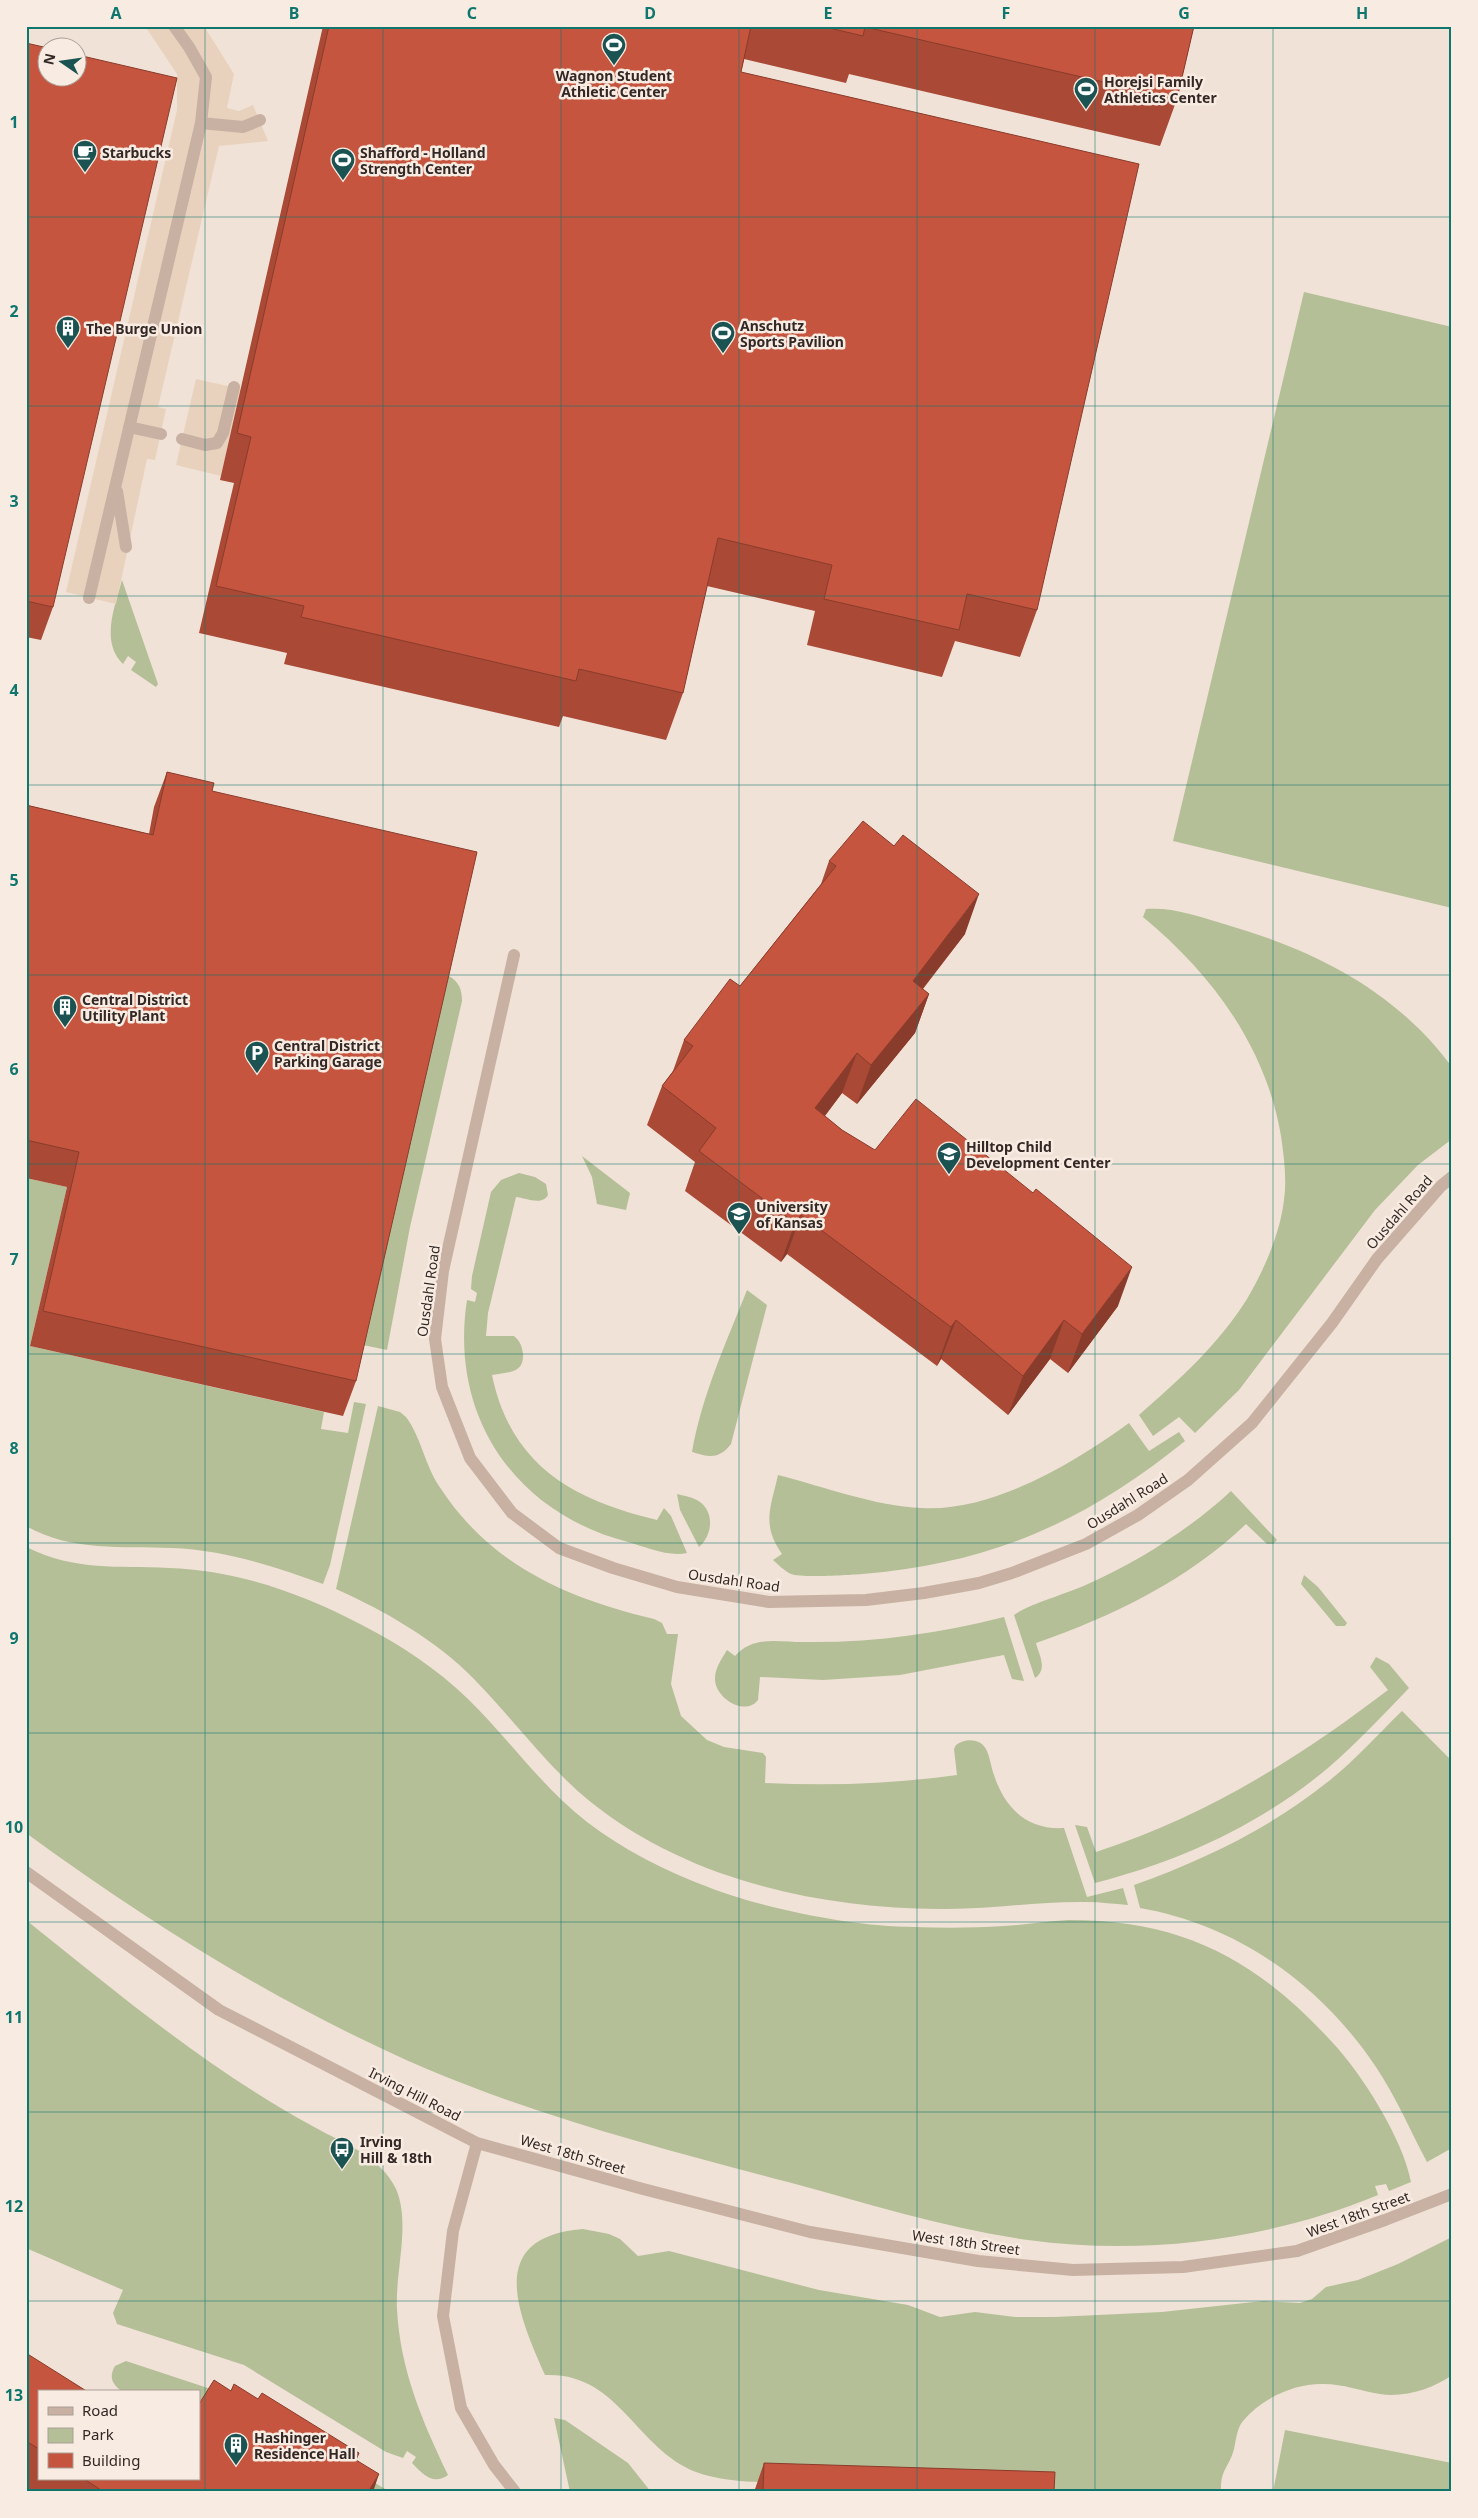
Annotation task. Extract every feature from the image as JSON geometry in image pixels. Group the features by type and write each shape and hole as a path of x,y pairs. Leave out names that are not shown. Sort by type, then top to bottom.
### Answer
{"street":[{"path":"89,598 201,122 206,77 174,26"},
{"path":"201,122 243,128 260,120"},
{"path":"182,439 205,444 217,442 223,433 234,387"},
{"path":"129,426 160,434"},
{"path":"116,485 126,548"},
{"name":"Ousdahl Road","path":"514,955 444,1271 435,1339 442,1387 470,1458 512,1513 559,1548 613,1568 677,1587 769,1602 866,1600 924,1593 979,1583 1012,1573 1086,1544 1138,1515 1188,1480 1252,1422 1332,1323 1377,1259 1441,1186 1452,1177"},
{"name":"Irving Hill Road","path":"26,1872 219,2010 477,2143"},
{"path":"477,2143 454,2232 443,2316 461,2408 494,2465 515,2492"},
{"name":"West 18th Street","path":"477,2143 810,2232 978,2261 1073,2270 1183,2267 1297,2251 1394,2217 1452,2194"}],"green space":[{"path":"1304,292 1452,327 1452,908 1173,841"},
{"path":"122,580 158,684 156,687 131,670 136,662 128,656 123,664 116,655 112,645 111,624"},
{"path":"1146,909 1166,909 1204,918 1257,934 1320,960 1378,994 1405,1015 1452,1067 1452,1139 1418,1165 1375,1210 1239,1390 1195,1433 1179,1417 1153,1436 1139,1415 1211,1347 1236,1316 1259,1276 1279,1226 1285,1192 1285,1176 1281,1136 1274,1103 1263,1072 1249,1043 1213,988 1192,963 1143,917"},
{"path":"447,961 452,962 449,976 459,986 462,1001 410,1227 387,1350 358,1344"},
{"path":"582,1156 630,1193 626,1210 597,1204 592,1177"},
{"path":"519,1173 535,1177 546,1184 548,1195 538,1201 516,1197 488,1313 486,1336 514,1336 520,1344 523,1354 523,1361 518,1369 492,1375 501,1407 514,1433 530,1456 550,1474 598,1502 627,1512 657,1520 664,1508 671,1516 687,1553 665,1553 628,1542 588,1528 553,1508 523,1483 498,1454 480,1420 469,1383 464,1343 467,1300 475,1302 477,1293 471,1289 472,1276 491,1192 501,1180"},
{"path":"26,1178 67,1187 30,1346 324,1412 321,1429 348,1433 354,1402 366,1404 330,1565 323,1584 267,1565 211,1552 191,1549 79,1544 43,1534 26,1526"},
{"path":"747,1290 767,1305 731,1444 718,1455 708,1456 692,1452 708,1390"},
{"path":"378,1406 400,1412 406,1417 416,1433 434,1478 459,1514 506,1557 561,1589 590,1600 654,1619 662,1623 667,1634 678,1634 671,1684 681,1716 707,1740 724,1747 763,1753 766,1757 765,1783 861,1784 957,1775 954,1749 956,1745 968,1740 976,1741 986,1749 999,1787 1011,1807 1029,1821 1039,1825 1051,1828 1064,1828 1087,1897 1123,1888 1128,1905 1069,1902 939,1909 847,1903 756,1885 670,1852 630,1830 592,1803 561,1775 489,1695 459,1665 427,1639 373,1607 336,1589"},
{"path":"1129,1423 1149,1451 1179,1432 1185,1441 1148,1470 1111,1494 1073,1516 1035,1534 953,1560 862,1574 796,1575 786,1571 773,1560 782,1554 772,1534 769,1515 778,1475 886,1504 922,1508 949,1507 977,1502 1032,1482 1083,1454"},
{"path":"1231,1491 1277,1540 1273,1544 1267,1544 1246,1524 1199,1563 1147,1595 1120,1609 1036,1643 1042,1666 1035,1678 1014,1615 1030,1606 1088,1584 1126,1565 1181,1531"},
{"path":"677,1494 697,1500 708,1512 710,1518 709,1531 699,1547 680,1510"},
{"path":"26,1547 45,1555 80,1564 169,1568 220,1573 293,1594 340,1614 391,1641 418,1658 444,1678 483,1714 555,1794 587,1822 630,1851 661,1867 731,1895 756,1903 810,1915 865,1924 891,1926 936,1928 1012,1925 1069,1920 1110,1922 1147,1927 1182,1937 1214,1950 1245,1967 1275,1988 1304,2013 1344,2055 1380,2108 1400,2146 1411,2182 1389,2191 1386,2184 1375,2186 1378,2195 1337,2211 1250,2233 1206,2240 1162,2245 1117,2246 1072,2245 1028,2240 967,2229 907,2215 605,2132 471,2087 374,2045 270,1991 170,1932 26,1833"},
{"path":"1304,1575 1318,1587 1347,1623 1345,1626 1336,1626 1301,1584"},
{"path":"1004,1617 1024,1681 1012,1679 1004,1655 900,1675 823,1680 760,1677 758,1700 746,1707 732,1703 720,1693 716,1686 716,1671 727,1650 735,1656 742,1649 758,1642 829,1642 879,1639 929,1633"},
{"path":"1376,1657 1389,1664 1409,1688 1360,1739 1328,1768 1275,1807 1218,1839 1158,1864 1095,1883 1075,1825 1087,1827 1096,1852 1136,1838 1175,1821 1249,1784 1319,1740 1388,1690 1370,1667"},
{"path":"1402,1711 1452,1761 1452,2148 1427,2162 1376,2067 1354,2037 1330,2010 1303,1985 1274,1963 1243,1944 1210,1928 1176,1916 1140,1908 1134,1885 1209,1854 1280,1816 1335,1776"},
{"path":"26,1920 131,2004 202,2057 277,2106 361,2152 381,2168 389,2178 396,2189 402,2217 397,2309 403,2353 421,2415 448,2475 438,2479 428,2477 412,2463 416,2457 407,2451 403,2458 386,2452 244,2365 117,2324 113,2313 123,2290 26,2248"},
{"path":"583,2229 609,2234 620,2239 638,2256 669,2251 819,2290 908,2305 940,2317 975,2312 1015,2317 1055,2317 1162,2312 1263,2301 1300,2303 1312,2299 1326,2287 1358,2280 1398,2264 1452,2237 1452,2375 1427,2388 1398,2395 1380,2394 1331,2384 1313,2384 1291,2389 1269,2399 1251,2413 1241,2424 1232,2455 1223,2473 1221,2492 927,2492 927,2484 762,2482 722,2479 696,2472 675,2461 657,2446 609,2398 591,2386 570,2377 545,2375 526,2328 519,2304 517,2282 520,2263 532,2247 552,2235"},
{"path":"126,2361 238,2398 385,2489 384,2492 315,2492 200,2436 200,2390 121,2390 114,2384 112,2378 115,2366"},
{"path":"554,2418 565,2420 628,2463 651,2492 570,2492"},
{"path":"1285,2430 1452,2463 1452,2492 1273,2492"}],"shaded area":[{"path":"152,26 204,26 234,74 227,108 239,111 253,105 268,141 219,146 158,407 166,409 155,460 147,459 116,604 66,592 177,110 177,74 147,29"},
{"path":"196,379 241,389 221,476 176,465"}],"building":[{"name":"Anschutz Sports Pavilion","path":"329,26 751,26 741,72 1139,164 1037,610 967,594 959,630 824,599 832,565 718,538 683,693 579,669 576,681 301,617 304,606 216,586 251,437 237,433"},
{"path":"821,26 1194,26 1177,99 865,27 863,36"},
{"name":"The Burge Union","path":"26,43 38,46 38,88 88,88 88,57 177,78 53,607 26,601"},
{"name":"Central District Parking Garage","path":"167,772 214,783 212,791 477,852 356,1381 43,1311 79,1152 26,1140 26,805 153,835"},
{"name":"Hilltop Child Development Center","path":"863,821 894,846 903,835 979,894 913,981 929,994 871,1065 857,1053 815,1108 842,1130 875,1150 916,1099 1033,1193 1036,1189 1132,1267 1082,1334 1064,1320 1023,1376 956,1320 951,1327 801,1215 795,1223 699,1151 716,1128 662,1086 693,1046 684,1040 730,979 740,986 836,866 829,861"},
{"path":"26,2353 85,2390 38,2390 38,2448 26,2441"},
{"path":"214,2380 231,2391 234,2384 258,2399 262,2393 359,2453 356,2460 379,2474 368,2492 104,2492 86,2480 200,2480 200,2402"},
{"path":"764,2463 1055,2472 1054,2492 763,2492"}],"place":[{"name":"Wagnon Student Athletic Center","path":"614,66"},
{"name":"Horejsi Family Athletics Center","path":"1086,110"},
{"name":"Starbucks","path":"85,173"},
{"name":"Shafford - Holland Strength Center","path":"343,181"},
{"name":"The Burge Union","path":"68,349"},
{"name":"Anschutz Sports Pavilion","path":"723,354"},
{"name":"Central District Utility Plant","path":"65,1028"},
{"name":"Central District Parking Garage","path":"257,1074"},
{"name":"Hilltop Child Development Center","path":"949,1175"},
{"name":"University of Kansas","path":"739,1235"},
{"name":"Irving Hill & 18th","path":"342,2170"},
{"name":"Hashinger Residence Hall","path":"236,2466"}]}
